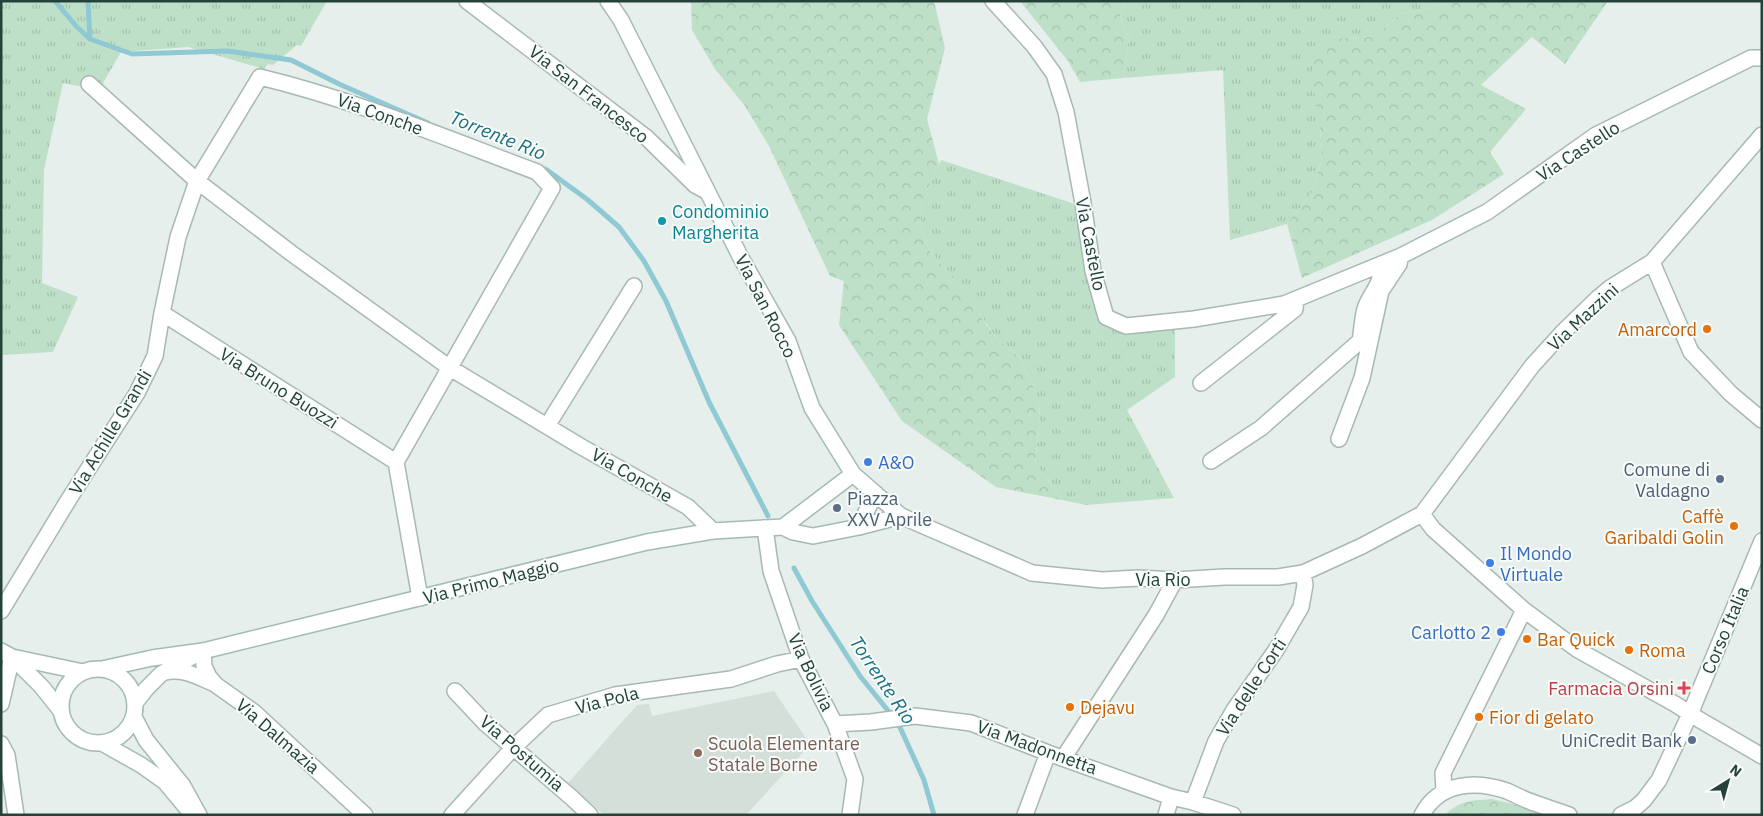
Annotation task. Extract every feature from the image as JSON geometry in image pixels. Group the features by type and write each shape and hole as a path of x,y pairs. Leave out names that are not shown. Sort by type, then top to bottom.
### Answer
{"street":[{"name":"Via San Francesco","path":"467,1 647,138 695,185 706,191"},
{"name":"Via San Rocco","path":"608,1 621,20 740,256 788,341 812,408 852,474 901,516"},
{"name":"Via Castello","path":"993,1 1034,46 1054,74 1066,112 1083,203 1093,271 1106,317 1126,326 1194,319 1284,304 1401,256 1487,212 1596,135 1751,58 1762,58"},
{"name":"Via Conche","path":"197,181 260,77 307,89 389,116 537,172 552,188 450,368"},
{"name":"Via Conche","path":"89,84 197,181 291,253 450,368 546,426 688,507 713,531"},
{"name":"Via Mazzini","path":"1422,514 1532,366 1562,333 1610,288 1652,262 1762,136"},
{"name":"Via Achille Grandi","path":"1,611 69,499 137,393 155,356 178,237 197,181"},
{"path":"1339,439 1362,378 1381,291 1399,264 1401,256"},
{"path":"1652,262 1691,352 1731,394 1762,420"},
{"path":"1211,461 1261,428 1360,341 1365,307 1380,282 1381,264"},
{"path":"546,426 634,286"},
{"path":"1201,383 1295,309 1296,300"},
{"name":"Via Bruno Buozzi","path":"162,313 396,462"},
{"path":"420,598 396,462 450,368"},
{"path":"783,527 852,474"},
{"path":"859,527 875,494"},
{"path":"1422,514 1433,529 1524,610 1578,650 1675,704 1762,756"},
{"name":"Via Rio","path":"901,516 1032,572 1102,580 1138,578 1175,580 1278,576 1303,573 1362,546 1422,514"},
{"name":"Via Primo Maggio","path":"102,669 152,658 203,651 647,542 713,531 783,527 793,532 813,536 901,516"},
{"name":"Via Bolivia","path":"765,528 771,571 802,660 835,724 855,778 850,815"},
{"name":"Corso Italia","path":"1620,815 1635,808 1644,800 1659,780 1690,714 1762,541"},
{"name":"Via delle Corti","path":"1193,802 1216,741 1234,710 1276,650 1300,607 1305,584 1303,573"},
{"path":"1064,757 1156,615 1175,580"},
{"path":"1444,791 1443,773 1524,610"},
{"name":"Via Primo Maggio","path":"134,710 146,689 165,672 203,651"},
{"name":"Via Dalmazia","path":"203,651 204,666 209,677 216,685 254,712 365,815"},
{"path":"7,654 83,672"},
{"path":"1,704 7,654"},
{"path":"7,654 42,687 61,710"},
{"name":"Via Pola","path":"452,815 513,748 548,715 615,694 731,679 777,664 802,660"},
{"path":"134,710 129,726 122,735 102,743 90,742 79,738 70,731 64,722 61,699 65,688 73,678 92,669 102,669 114,673 124,680 132,691 134,710 146,740 184,786 199,815"},
{"path":"165,672 185,671 216,685"},
{"name":"Via Postumia","path":"455,691 486,724 590,815"},
{"name":"Via Madonnetta","path":"835,724 871,722 915,716 972,723 1048,753 1064,757 1171,797 1233,815"},
{"path":"102,743 165,782 193,815"},
{"path":"1,744 7,755 16,815"},
{"path":"1025,815 1048,753"},
{"path":"1422,815 1433,799 1444,791 1467,784 1507,791 1569,815"},
{"path":"1166,815 1171,797"}],"shaded area":[{"name":"Scuola Elementare Statale Borne","path":"774,691 808,741 807,748 746,815 604,815 568,783 637,705 649,704 652,716"}],"green space":[{"path":"1,1 327,1 301,46 297,45 273,65 268,64 264,69 188,47 121,52 99,90 63,83 44,170 42,283 78,297 53,352 1,355"},
{"path":"691,1 934,1 945,48 927,119 939,164 922,200 920,225 930,252 967,294 998,340 1019,357 1032,383 1039,405 1040,419 1035,463 1062,500 996,487 902,421 839,325 844,281 830,276 769,146 745,106 715,69 692,30"},
{"path":"1020,1 1126,1 1120,16 1129,38 1123,78 1080,82 1068,61"},
{"path":"1126,1 1455,1 1429,9 1402,13 1375,36 1346,38 1328,36 1320,126 1322,156 1314,190 1287,224 1230,240 1223,70 1123,78 1129,38 1120,16"},
{"path":"1455,1 1608,1 1565,64 1532,37 1481,85 1526,109 1490,152 1504,174 1432,220 1302,278 1287,224 1314,190 1322,156 1320,126 1314,91 1313,54 1328,36 1346,38 1375,36 1402,13 1429,9"},
{"path":"941,160 1081,206 1106,312 1146,331 1175,330 1175,377 1127,410 1174,498 1086,505 1062,500 1035,463 1040,419 1039,405 1032,383 1019,357 998,340 951,274 930,252 920,225 922,200"},
{"path":"1492,799 1521,806 1542,815 1445,815 1461,804"}],"waterway":[{"name":"Torrente Rio","path":"55,1 90,39 132,54 227,51 291,60 339,84 428,123"},
{"path":"88,1 90,39"},
{"name":"Torrente Rio","path":"540,167 588,200 619,227 644,261 666,301 709,402 768,516"},
{"name":"Torrente Rio","path":"794,568 812,601 860,676 898,723 924,780 934,815"}],"place":[{"name":"Condominio Margherita","path":"662,221"},
{"name":"Amarcord","path":"1707,329"},
{"name":"A&O","path":"868,462"},
{"name":"Comune di Valdagno","path":"1720,479"},
{"name":"Piazza XXV Aprile","path":"837,508"},
{"name":"Caffè Garibaldi Golin","path":"1734,526"},
{"name":"Il Mondo Virtuale","path":"1490,563"},
{"name":"Carlotto 2","path":"1501,632"},
{"name":"Bar Quick","path":"1527,639"},
{"name":"Roma","path":"1629,650"},
{"name":"Farmacia Orsini","path":"1684,688"},
{"name":"Dejavu","path":"1070,707"},
{"name":"Fior di gelato","path":"1479,717"},
{"name":"UniCredit Bank","path":"1692,740"},
{"name":"Scuola Elementare Statale Borne","path":"698,753"}]}
